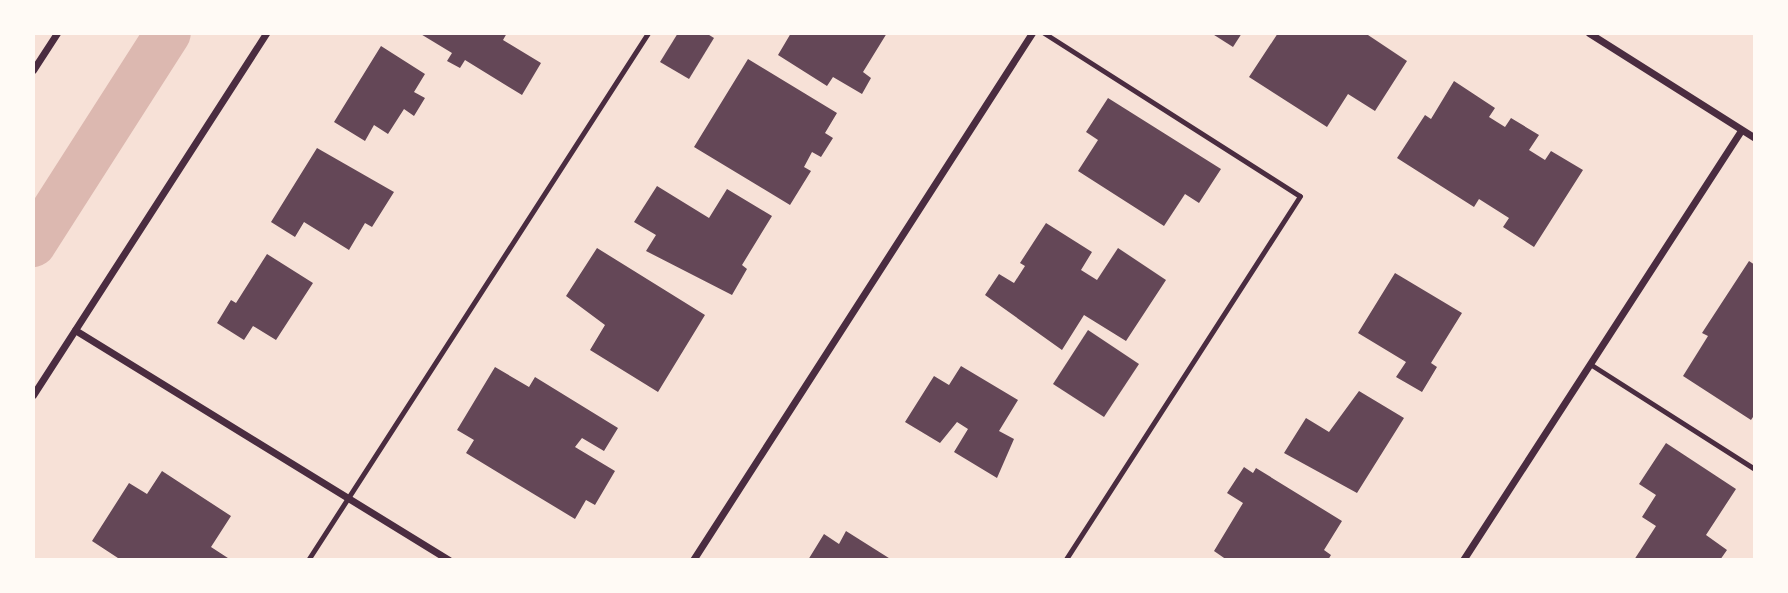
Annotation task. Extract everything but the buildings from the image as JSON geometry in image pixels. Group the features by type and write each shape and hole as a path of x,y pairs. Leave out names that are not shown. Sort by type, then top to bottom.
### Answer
{"street":[{"path":"33,70 57,33"},
{"path":"33,395 266,33"},
{"path":"693,560 1032,33"},
{"path":"1589,33 1740,132 1755,138"},
{"path":"1462,560 1740,132"},
{"path":"75,330 449,560"}],"lane":[{"path":"308,560 648,33"},
{"path":"1044,33 1300,196 1065,560"},
{"path":"1590,364 1755,469"}],"waterway":[{"path":"33,244 168,33"}]}
